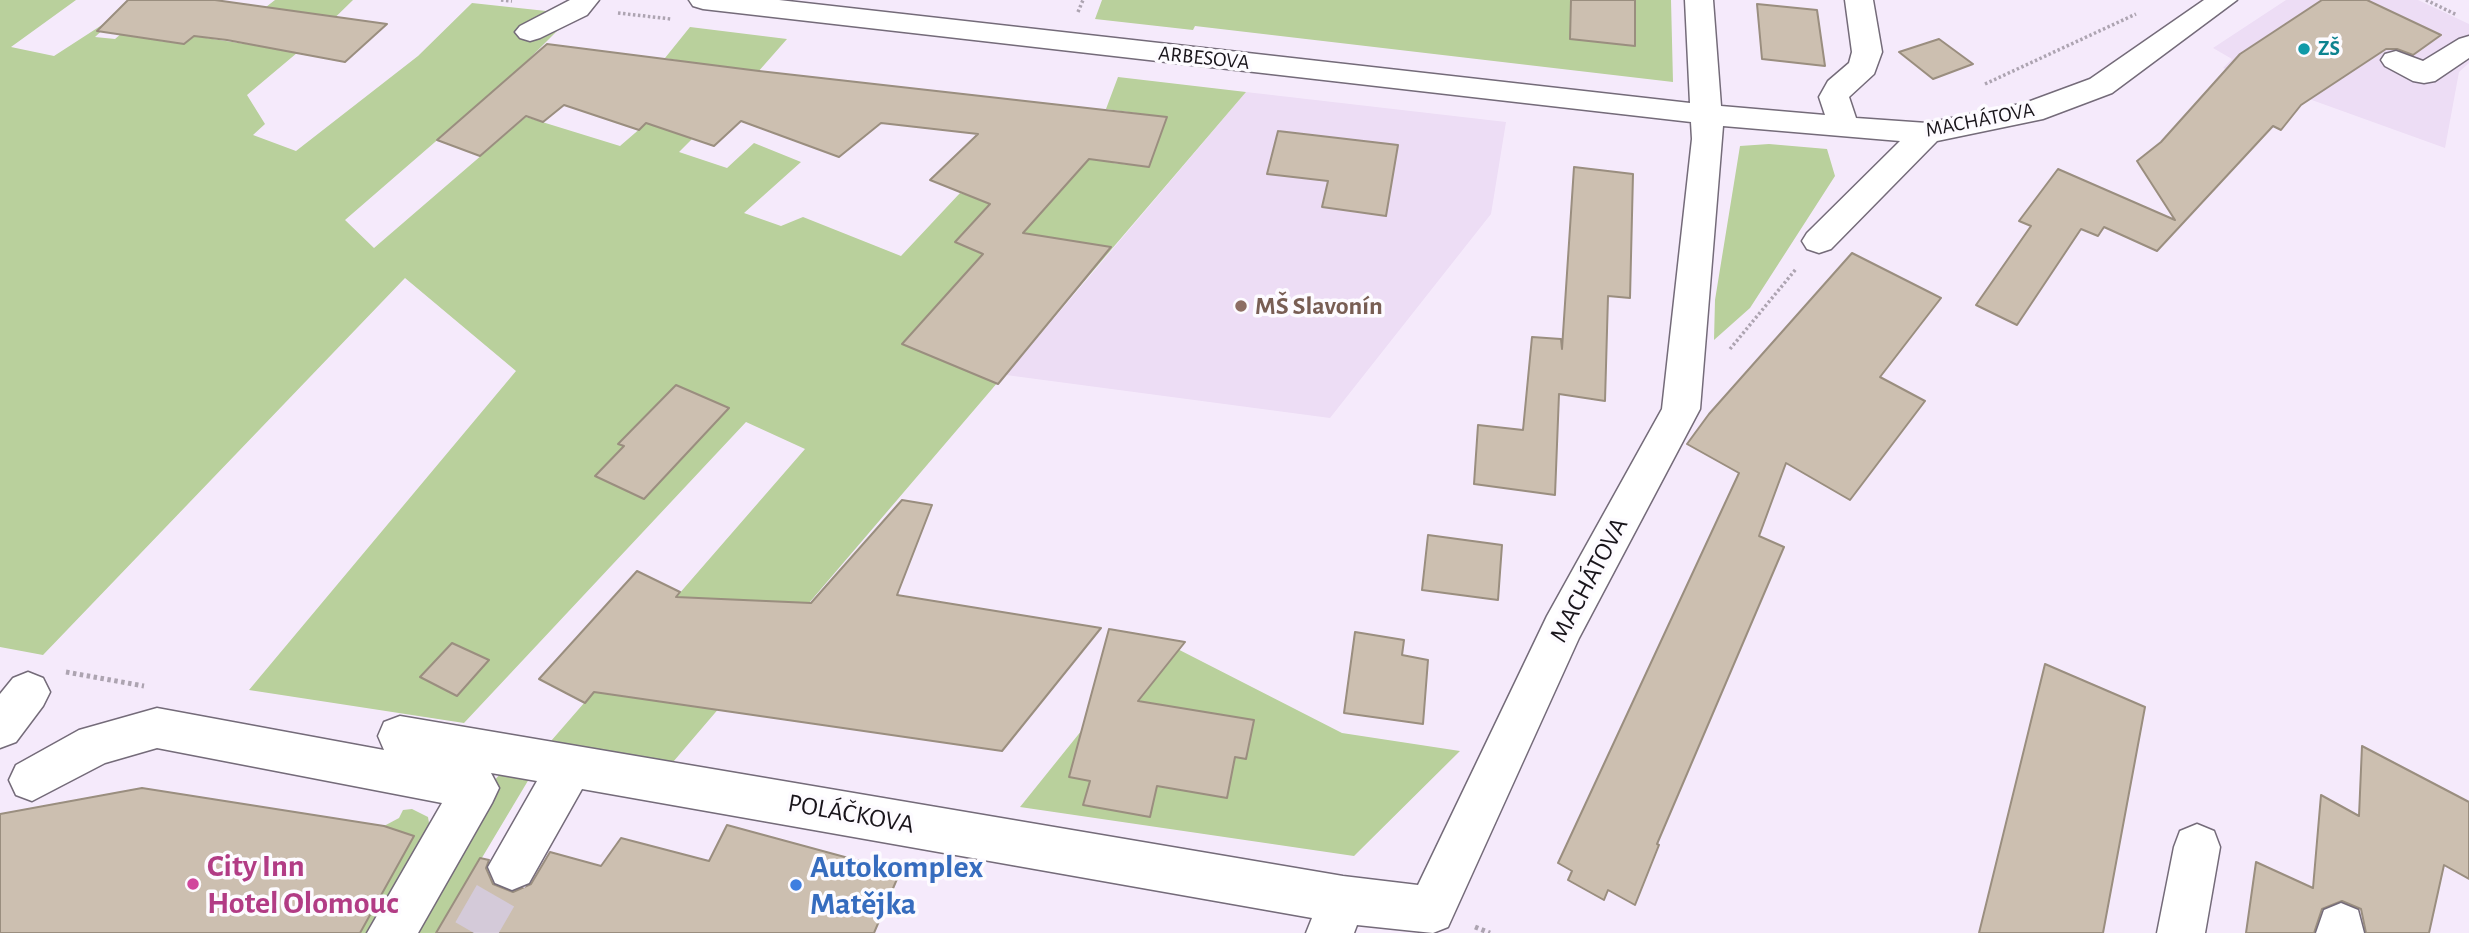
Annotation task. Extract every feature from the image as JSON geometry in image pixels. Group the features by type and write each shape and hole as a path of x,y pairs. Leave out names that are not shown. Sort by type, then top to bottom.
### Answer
{"street":[{"name":"ARBESOVA","path":"703,0 982,43 1201,69 1706,114"},
{"name":"MACHÁTOVA","path":"1336,916 1431,910 1562,629 1681,409 1708,139 1699,0"},
{"path":"1844,127 1834,97 1839,88 1863,67 1867,52 1859,0"},
{"name":"MACHÁTOVA","path":"1706,114 1927,133 2032,112 2101,86 2223,0"},
{"path":"530,32 581,4"},
{"path":"2396,60 2424,74 2469,45"},
{"path":"1819,241 1927,133"},
{"path":"0,728 28,692"},
{"path":"32,780 95,745 157,727 476,788 391,933"},
{"name":"POLÁČKOVA","path":"400,736 570,766 1336,916"},
{"path":"512,867 570,766"},
{"path":"2181,933 2197,846"}],"path":[{"path":"2426,0 2457,15"},
{"path":"1978,88 2144,10"},
{"path":"1681,409 1819,241"}],"shaded area":[{"path":"2286,0 2418,0 2469,24 2469,63 2459,72 2445,148 2223,68 2232,59 2213,48"},
{"name":"MŠ Slavonín","path":"1246,92 1506,122 1491,214 1330,418 1006,375"}],"green space":[{"path":"0,0 76,0 11,47 54,56 105,23 109,24 95,37 115,39 129,27 160,41 183,44 193,36 252,45 291,12 266,7 275,0 353,0 310,42 247,95 265,124 253,135 296,151 418,56 472,3 574,14 517,71 345,220 374,248 526,117 620,146 680,94 705,65 665,58 690,27 787,39 728,106 675,132 692,139 679,152 727,168 754,143 801,162 744,213 781,226 803,217 901,256 960,193 1014,210 1093,153 1114,155 1113,163 1149,167 1166,117 1106,109 1118,77 1246,92 673,762 551,741 805,449 746,422 464,723 249,690 516,371 405,278 43,655 0,647"},
{"path":"1102,0 1671,0 1673,82 1195,26 1193,30 1095,19"},
{"path":"1769,144 1827,149 1835,176 1750,308 1714,340 1715,300 1740,146"},
{"path":"1156,638 1342,733 1460,751 1354,856 1020,807"},
{"path":"501,773 529,779 437,933 406,933 493,782"},
{"path":"412,809 428,817 430,829 378,933 360,933 414,836 384,826 399,818 403,810"}],"building":[{"path":"128,0 215,0 387,24 345,62 227,40 194,36 184,44 97,31"},
{"path":"1571,0 1635,0 1635,46 1570,39"},
{"path":"2322,0 2367,0 2441,35 2413,55 2397,49 2386,49 2301,105 2281,130 2273,126 2157,251 2104,227 2098,236 2081,229 2017,325 1976,305 2031,226 2019,221 2058,169 2175,220 2137,161 2161,142 2240,54"},
{"path":"1757,4 1817,10 1825,66 1762,59"},
{"path":"1939,39 1973,64 1933,79 1899,52"},
{"path":"547,44 1167,117 1149,167 1089,159 1023,233 1111,247 998,384 902,344 983,254 955,242 990,204 930,180 978,134 881,123 839,157 741,121 714,146 646,123 639,130 564,105 543,122 526,116 480,156 437,140"},
{"path":"1278,131 1398,145 1386,216 1322,207 1328,181 1267,174"},
{"path":"1574,167 1633,174 1630,298 1608,296 1605,401 1559,394 1555,495 1474,484 1478,425 1523,430 1532,337 1561,339 1562,349"},
{"path":"1852,253 1941,298 1880,377 1925,401 1850,500 1786,463 1759,536 1784,547 1657,844 1659,845 1635,905 1608,890 1604,900 1568,880 1572,871 1558,863 1739,473 1687,444 1709,414"},
{"path":"676,385 729,408 644,499 595,476 624,446 618,444"},
{"path":"902,500 932,505 897,595 1101,628 1002,751 594,692 585,703 539,679 637,571 680,592 676,597 811,603"},
{"path":"1428,535 1502,545 1498,600 1422,590"},
{"path":"1109,629 1185,642 1138,701 1254,720 1246,759 1235,757 1227,798 1157,786 1150,817 1083,805 1090,781 1069,777"},
{"path":"1355,632 1404,640 1402,655 1428,660 1423,724 1344,713"},
{"path":"452,643 489,660 457,696 420,677"},
{"path":"2045,664 2145,707 2103,933 1979,933"},
{"path":"2362,746 2469,802 2469,879 2444,865 2429,933 2366,933 2361,909 2342,901 2322,909 2314,933 2246,933 2256,862 2313,888 2321,795 2359,816"},
{"name":"City Inn Hotel Olomouc","path":"142,788 384,826 414,836 360,933 0,933 0,814"},
{"name":"Autokomplex Matějka","path":"727,825 900,872 874,933 436,933 480,858 489,860 486,868 493,884 513,892 531,884 550,852 601,866 621,838 709,861"}],"tunnel":[{"path":"474,933 512,867"}],"place":[{"name":"ZŠ","path":"2304,49"},
{"name":"MŠ Slavonín","path":"1241,306"},
{"name":"City Inn Hotel Olomouc","path":"193,884"},
{"name":"Autokomplex Matějka","path":"796,885"}]}
